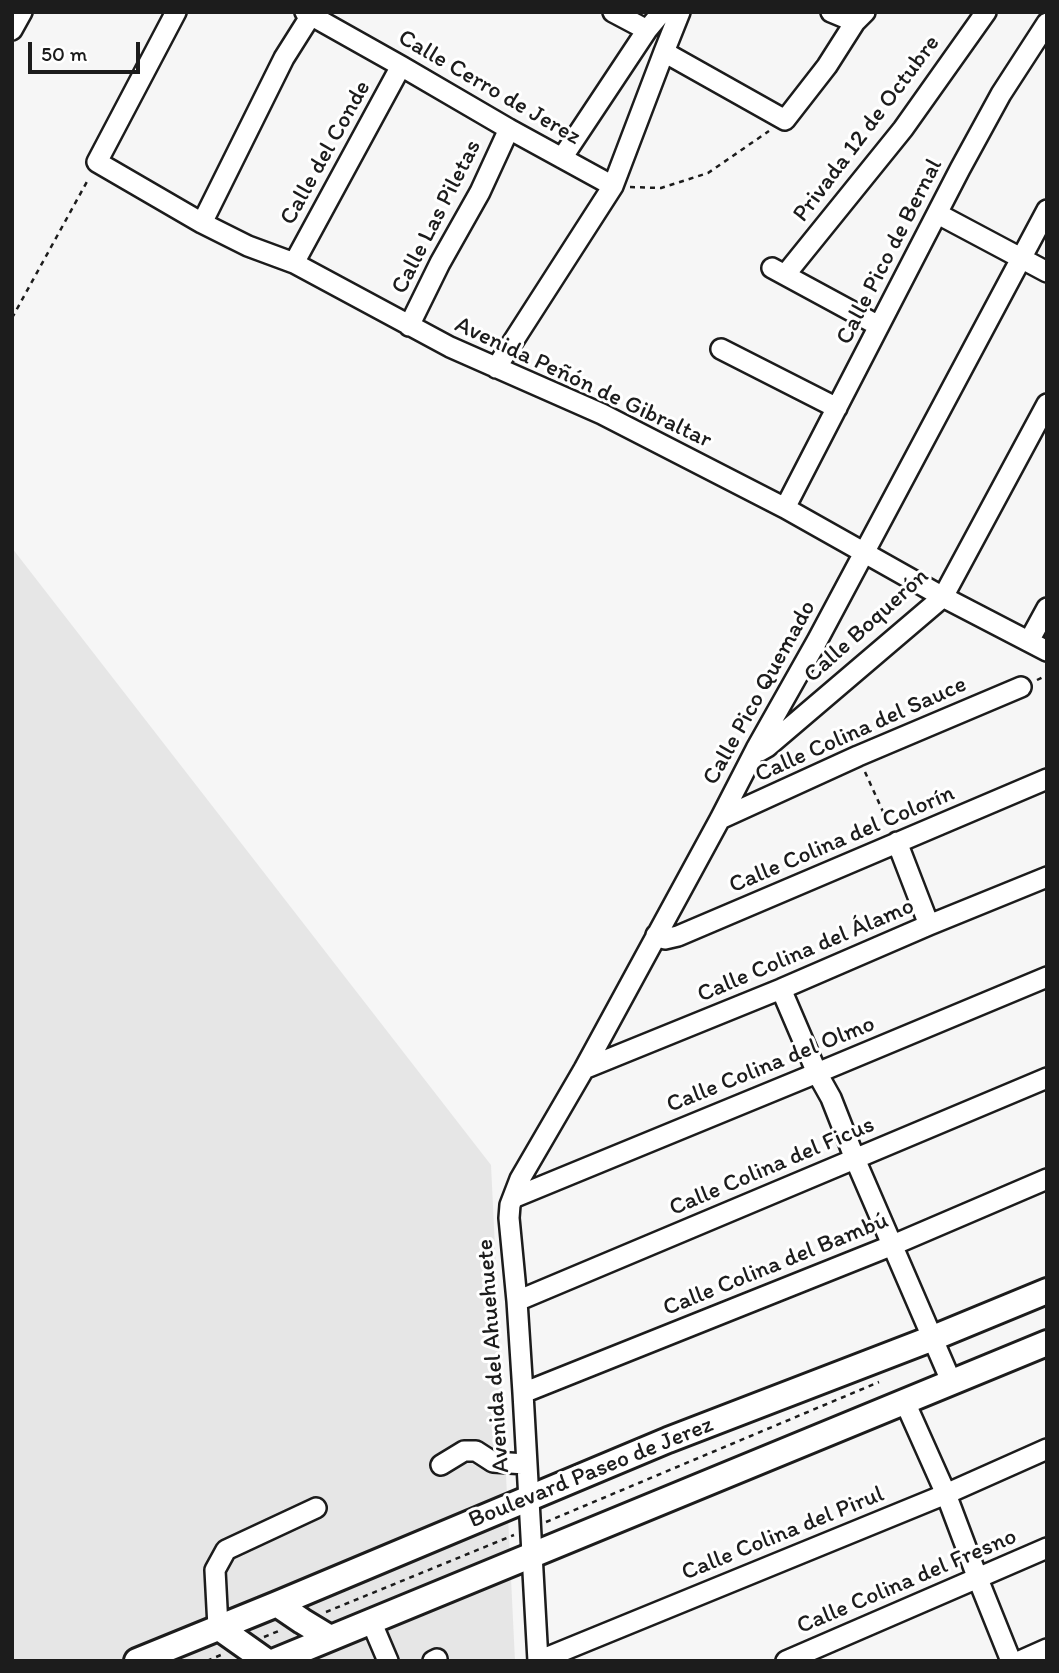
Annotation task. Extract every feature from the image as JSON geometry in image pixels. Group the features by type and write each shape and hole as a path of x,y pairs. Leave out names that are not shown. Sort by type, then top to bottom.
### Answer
{"main road":[{"name":"Boulevard Paseo de Jerez","path":"137,1661 668,1440 1047,1291"},
{"path":"288,1658 330,1638 1047,1343"},
{"path":"277,1604 330,1638"},
{"path":"218,1627 267,1661"}],"street":[{"path":"12,30 22,12"},
{"path":"97,162 176,12"},
{"path":"612,12 647,30"},
{"path":"562,158 647,30 662,12"},
{"path":"496,368 613,186 680,12"},
{"path":"664,52 785,120 827,66 860,17 831,12"},
{"name":"Privada 12 de Octubre","path":"879,326 778,271 903,129 986,12"},
{"path":"202,223 284,58 310,13"},
{"name":"Calle Cerro de Jerez","path":"310,13 613,186"},
{"name":"Calle Pico de Bernal","path":"785,508 960,169 1001,94 1047,23"},
{"name":"Calle del Conde","path":"293,263 401,66"},
{"name":"Calle Las Piletas","path":"409,326 440,263 481,192 509,129"},
{"name":"Avenida Peñón de Gibraltar","path":"97,162 202,223 248,246 293,263 409,326 496,368 602,414 785,508 864,554 1047,651"},
{"name":"Calle Pico Quemado","path":"513,1198 520,1179 584,1069 1047,211"},
{"path":"938,214 1047,272"},
{"path":"721,349 837,408"},
{"name":"Calle Boquerón","path":"755,749 760,751 767,747 943,597 1047,404"},
{"path":"1029,641 1047,608"},
{"name":"Calle Colina del Sauce","path":"720,819 1021,687"},
{"name":"Calle Colina del Colorín","path":"656,935 665,939 678,936 1047,779"},
{"path":"897,842 929,925"},
{"name":"Calle Colina del Álamo","path":"584,1069 1047,877"},
{"name":"Calle Colina del Olmo","path":"513,1198 1047,977"},
{"path":"781,989 817,1073 831,1098 951,1381"},
{"name":"Calle Colina del Ficus","path":"517,1301 1047,1078"},
{"name":"Calle Colina del Bambú","path":"523,1393 893,1245 1047,1179"},
{"name":"Avenida del Ahuehuete","path":"513,1198 509,1218 517,1301 538,1661"},
{"path":"904,1400 946,1493 1011,1661"},
{"name":"Calle Colina del Pirul","path":"538,1661 1047,1450"},
{"path":"441,1465 464,1451 476,1451 493,1462 526,1464"},
{"path":"218,1627 215,1570 226,1550 316,1508"},
{"name":"Calle Colina del Fresno","path":"786,1661 1047,1548"},
{"path":"371,1621 388,1661"},
{"path":"1020,1661 1047,1649"}],"path":[{"path":"613,186 661,188 708,173 785,120"},
{"path":"12,318 97,162"},
{"path":"858,757 897,842"},
{"path":"207,1661 530,1529 889,1377"}],"shaded area":[{"path":"12,548 491,1165 515,1661 12,1661"}]}
